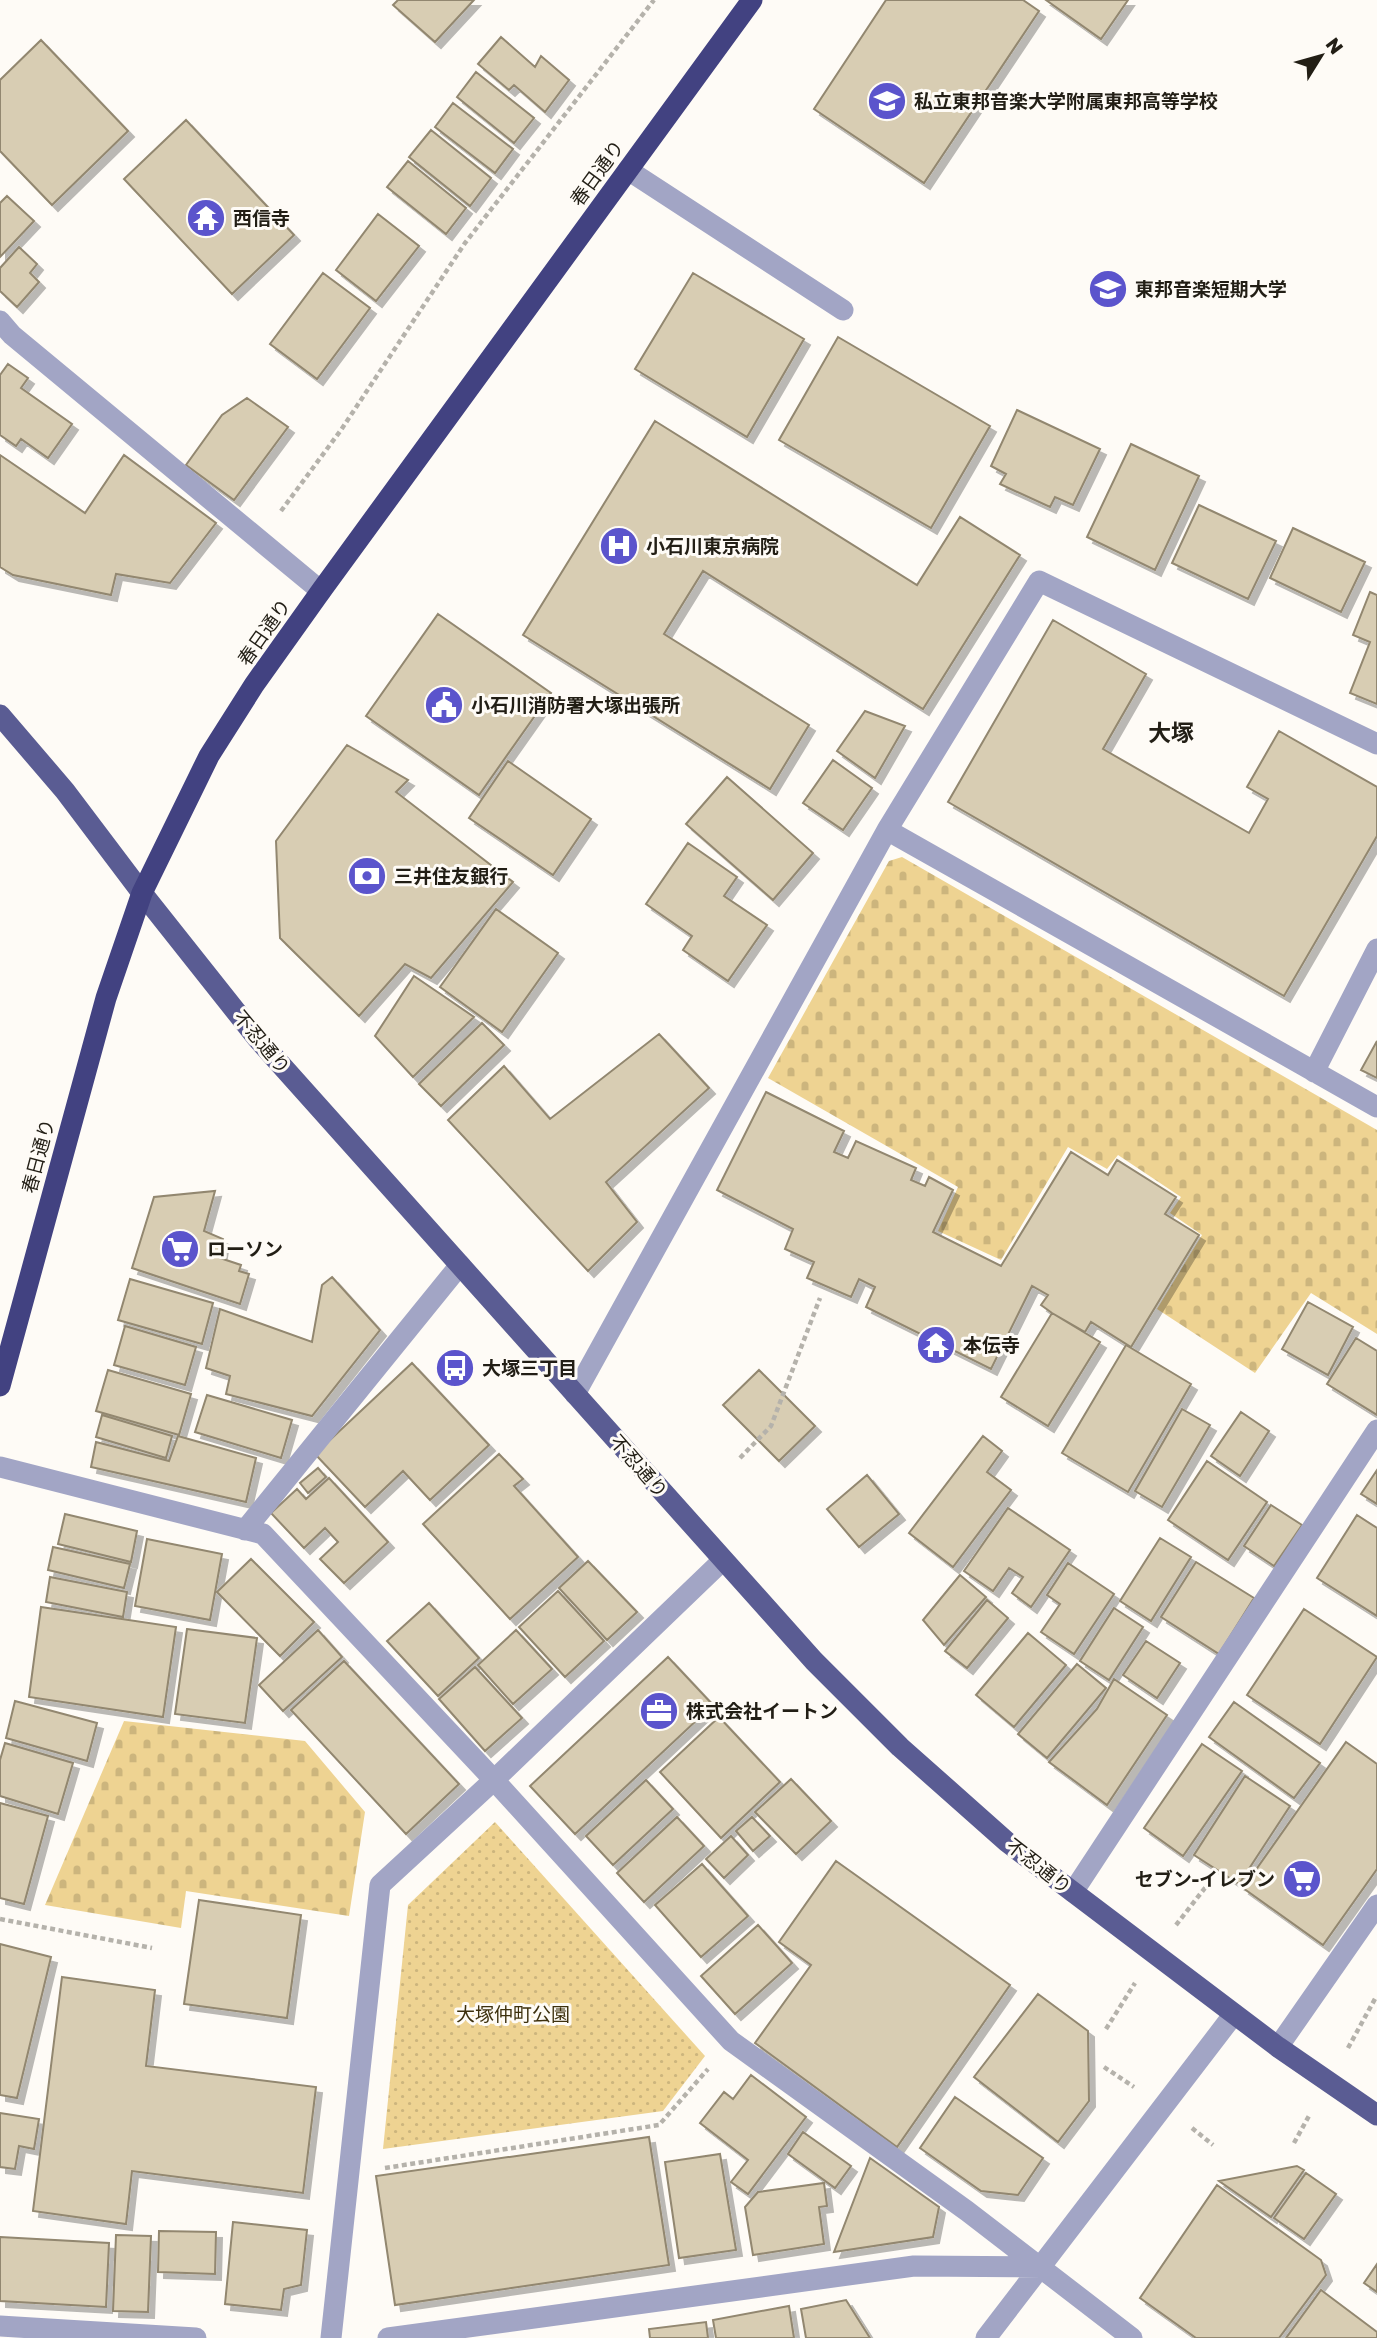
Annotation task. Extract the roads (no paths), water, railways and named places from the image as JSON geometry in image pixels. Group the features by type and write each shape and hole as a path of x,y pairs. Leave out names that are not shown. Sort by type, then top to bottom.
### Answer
{"highway":[{"name":"春日通り","path":"0,1386 106,998 142,893 209,756 254,685 321,591 752,0"}],"main road":[{"name":"不忍通り","path":"0,715 65,791 257,1038 814,1661 900,1747 1007,1842 1278,2047 1377,2115"}],"street":[{"path":"628,170 843,310"},
{"path":"0,321 12,335 321,591"},
{"path":"575,1394 887,831 1039,581 1377,744"},
{"path":"887,831 1377,1107"},
{"path":"1314,1072 1377,949"},
{"path":"245,1530 460,1265"},
{"path":"1073,1892 1377,1430"},
{"path":"0,1467 263,1534 494,1780 731,2041 1041,2267 1132,2338"},
{"path":"331,2338 380,1885 494,1780 722,1561"},
{"path":"1278,2047 1377,1905"},
{"path":"986,2338 1234,2014"},
{"path":"388,2338 914,2266 1041,2267"},
{"path":"0,2326 196,2338"}],"place":[{"name":"私立東邦音楽大学附属東邦高等学校","path":"887,101"},
{"name":"西信寺","path":"206,218"},
{"name":"東邦音楽短期大学","path":"1108,289"},
{"name":"小石川東京病院","path":"619,546"},
{"name":"小石川消防署大塚出張所","path":"444,705"},
{"name":"三井住友銀行","path":"367,876"},
{"name":"ローソン","path":"180,1249"},
{"name":"本伝寺","path":"936,1345"},
{"name":"大塚三丁目","path":"455,1368"},
{"name":"株式会社イートン","path":"659,1711"},
{"name":"セブン-イレブン","path":"1302,1879"}],"district":[{"name":"大塚","path":"1171,733"}],"park label":[{"name":"大塚仲町公園","path":"513,2014"}]}
